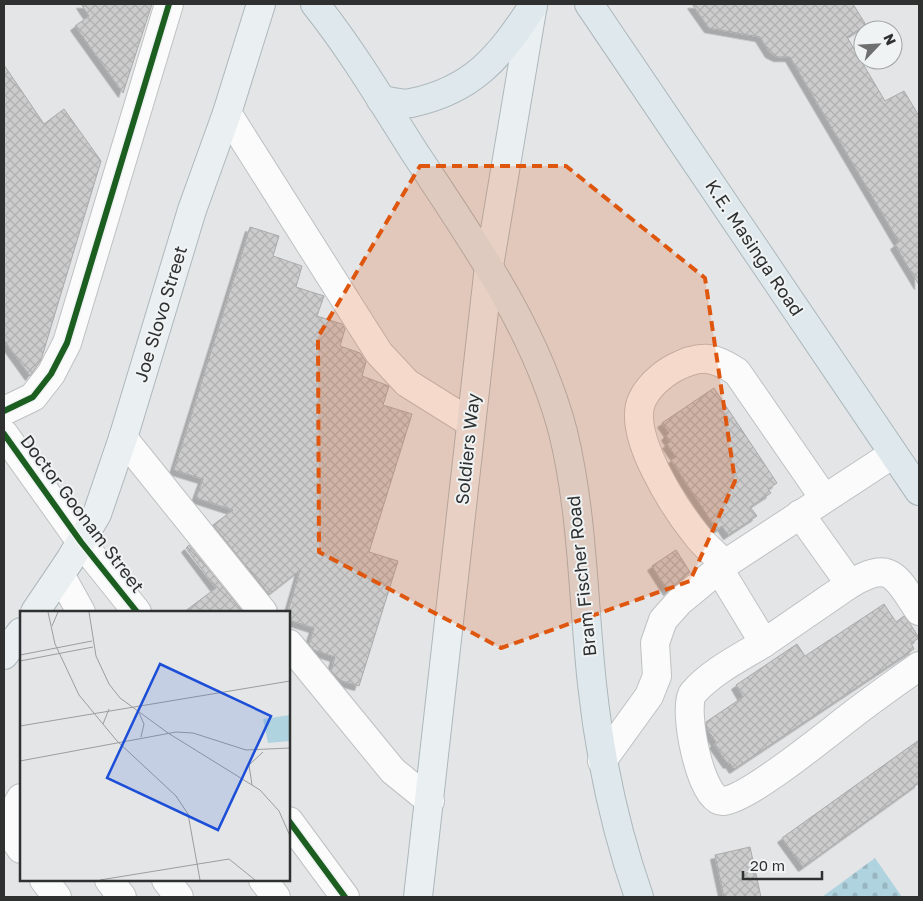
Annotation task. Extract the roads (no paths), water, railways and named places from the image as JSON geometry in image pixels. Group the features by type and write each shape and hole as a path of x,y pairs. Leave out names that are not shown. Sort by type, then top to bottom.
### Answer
{"highway":[{"name":"Bram Fischer Road","path":"315,4 381,100 488,266 518,317 546,383 562,432 574,493 592,686 602,761 619,836 639,897"},
{"name":"K.E. Masinga Road","path":"589,4 893,454 917,484"},
{"path":"381,100 410,103 445,92 471,79 492,62 507,46 533,5"}],"main road":[{"name":"Joe Slovo Street","path":"36,611 61,576 97,514 123,438 192,210 227,113 261,4"},
{"name":"Soldiers Way","path":"418,897 488,266 533,5"},
{"path":"4,655 20,633"}],"street":[{"path":"4,411 33,397 51,374 67,343 169,4"},
{"path":"227,113 379,353 407,383 471,423"},
{"path":"764,642 722,567 698,537 646,454 638,425 641,401 652,385 670,371 691,359 707,359 722,362 737,372 824,498"},
{"name":"Doctor Goonam Street","path":"4,434 81,542 136,611"},
{"path":"123,438 262,611"},
{"path":"602,761 649,696 657,676 655,643 663,620 679,602 722,567 893,454"},
{"path":"800,514 850,584"},
{"path":"919,611 903,587 891,574 880,571 869,573 716,674 692,693 689,700 689,712 701,773 709,793 715,799 723,801 740,795 770,777 919,666"},
{"path":"61,576 80,611"},
{"path":"290,645 392,772 430,802"},
{"path":"20,800 4,827 20,848"},
{"path":"290,821 345,897"},
{"path":"45,881 57,897"},
{"path":"110,881 122,897"},
{"path":"167,881 179,897"},
{"path":"264,881 276,897"}]}
